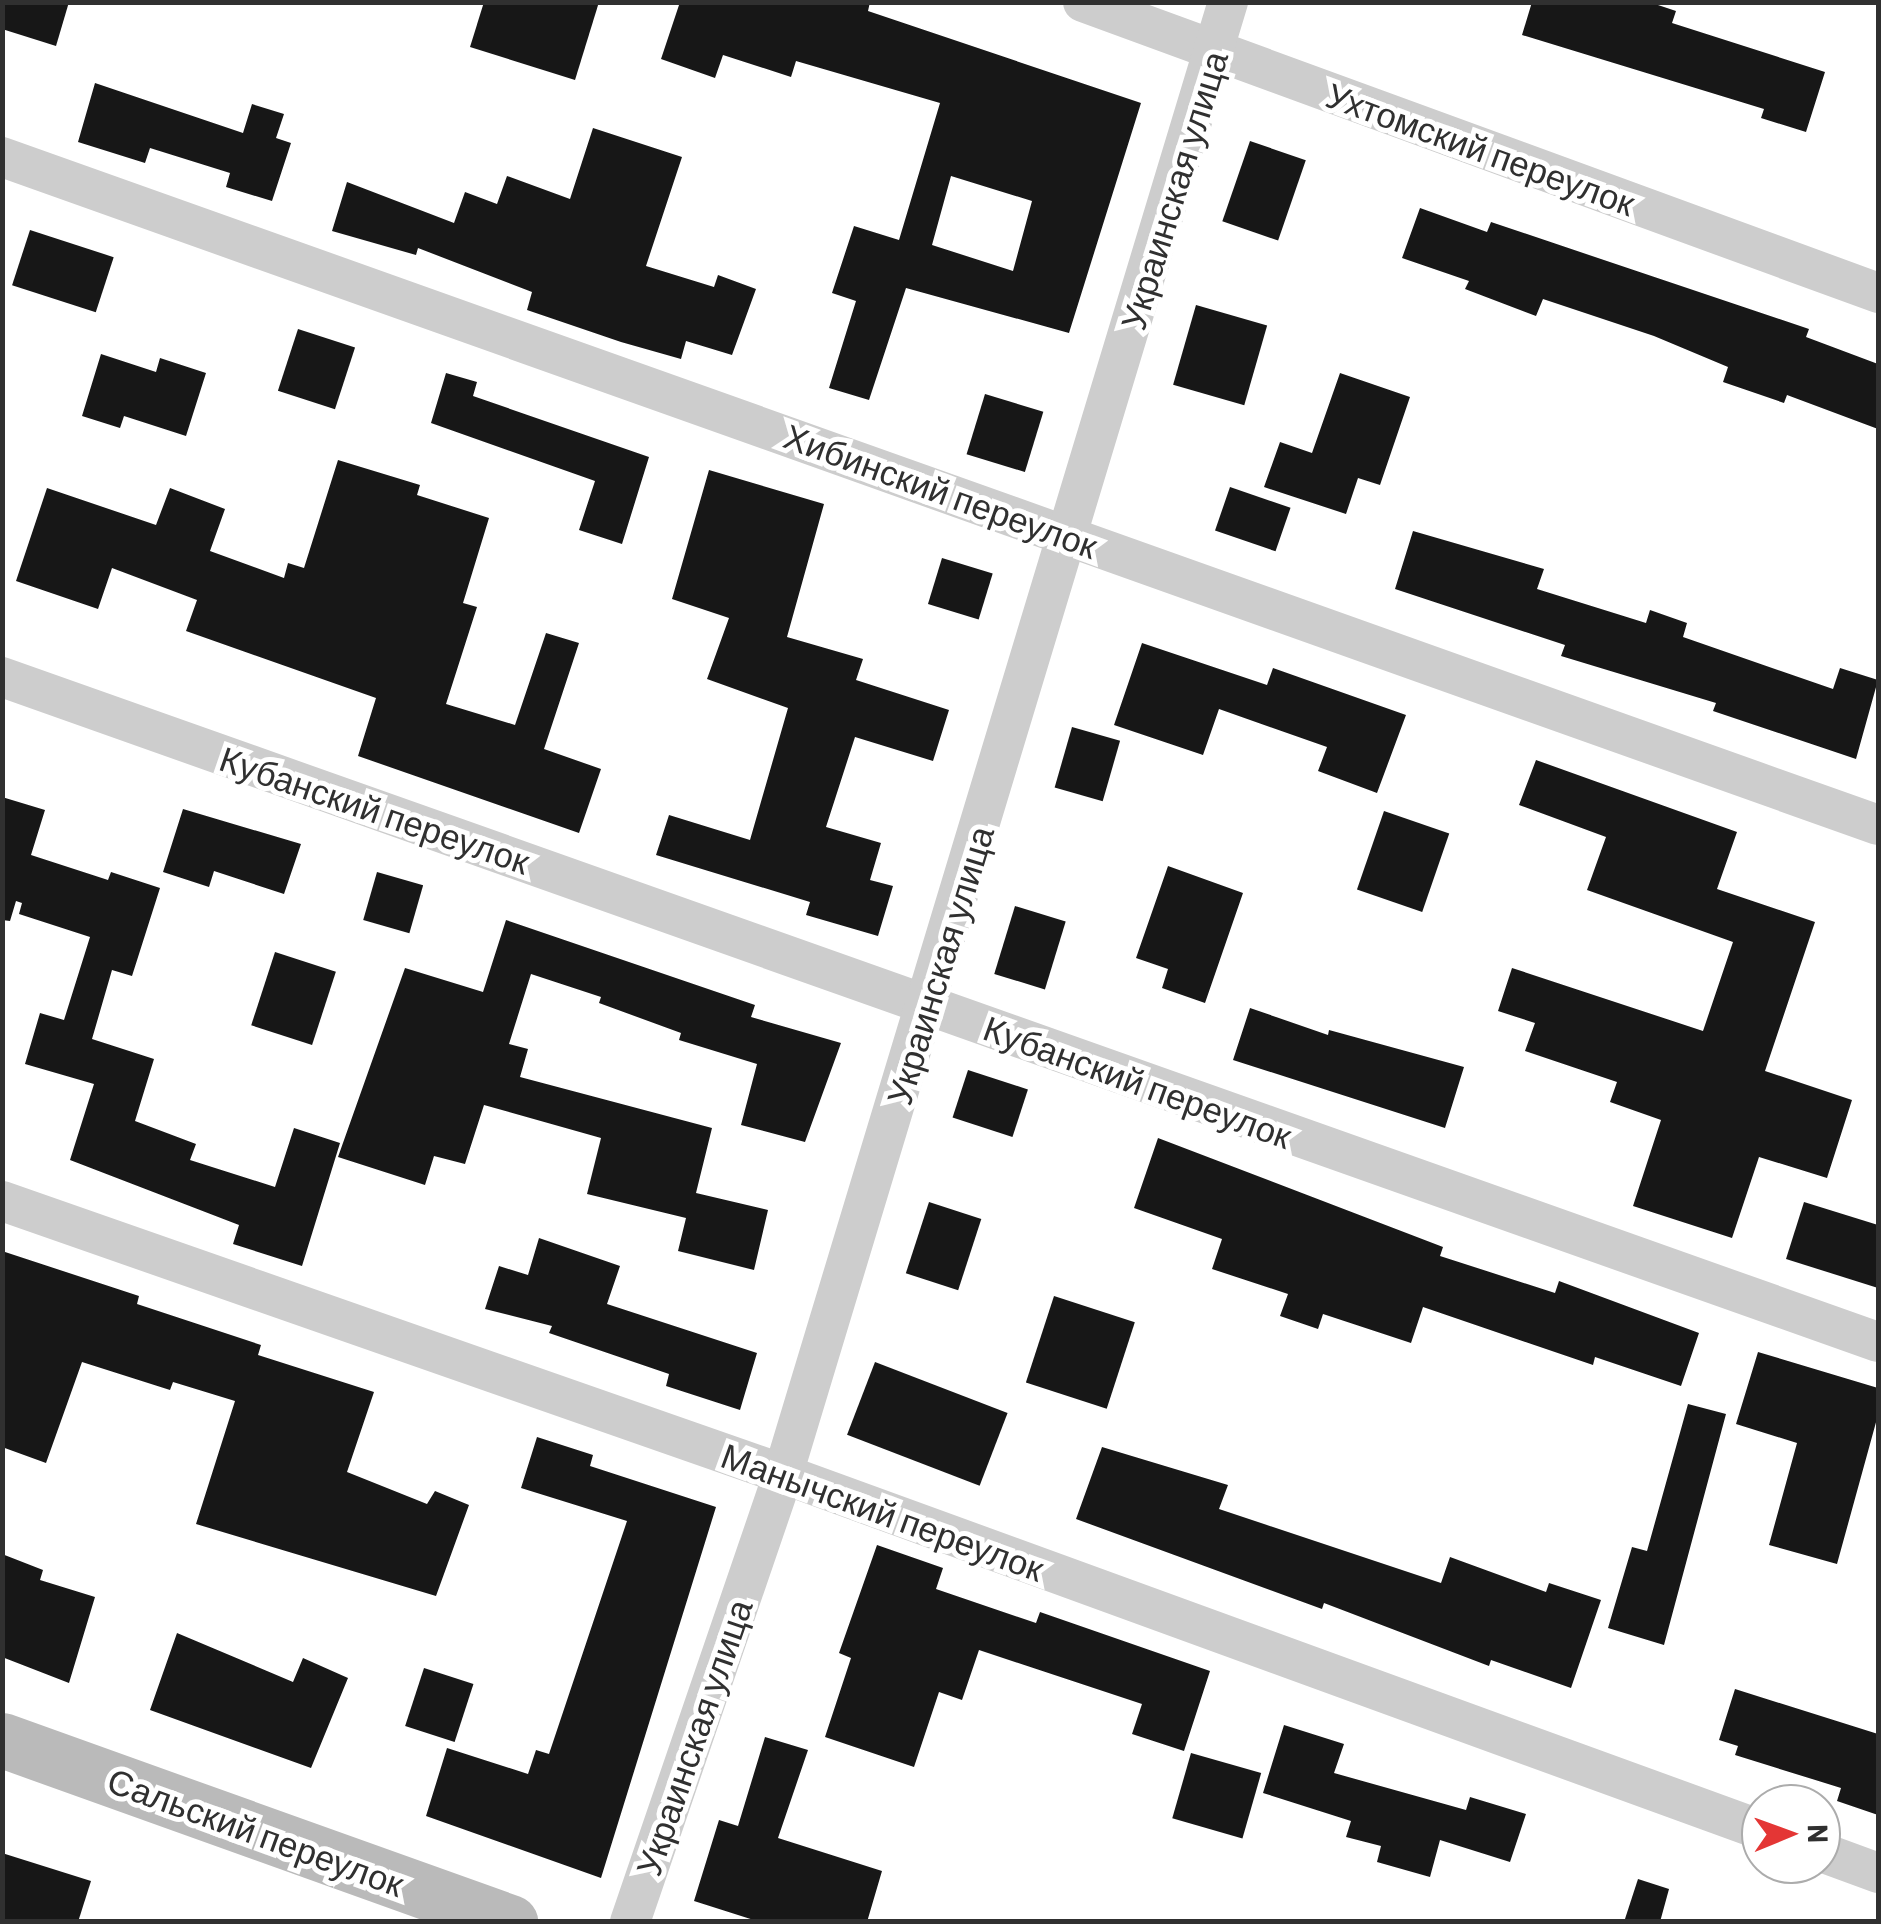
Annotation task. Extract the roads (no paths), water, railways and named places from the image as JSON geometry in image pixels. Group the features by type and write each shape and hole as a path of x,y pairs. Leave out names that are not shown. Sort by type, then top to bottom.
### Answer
{"main road":[{"name":"Сальский переулок","path":"2,1740 510,1922"}],"street":[{"name":"Ухтомский переулок","path":"1083,2 1878,293"},
{"name":"Украинская улица","path":"630,1922 783,1474 1228,2"},
{"name":"Хибинский переулок","path":"2,157 1878,825"},
{"name":"Кубанский переулок","path":"2,677 928,1003 1544,1229 1878,1342"},
{"name":"Манычский переулок","path":"2,1201 783,1474 1741,1823"},
{"path":"1841,1859 1878,1873"}]}
